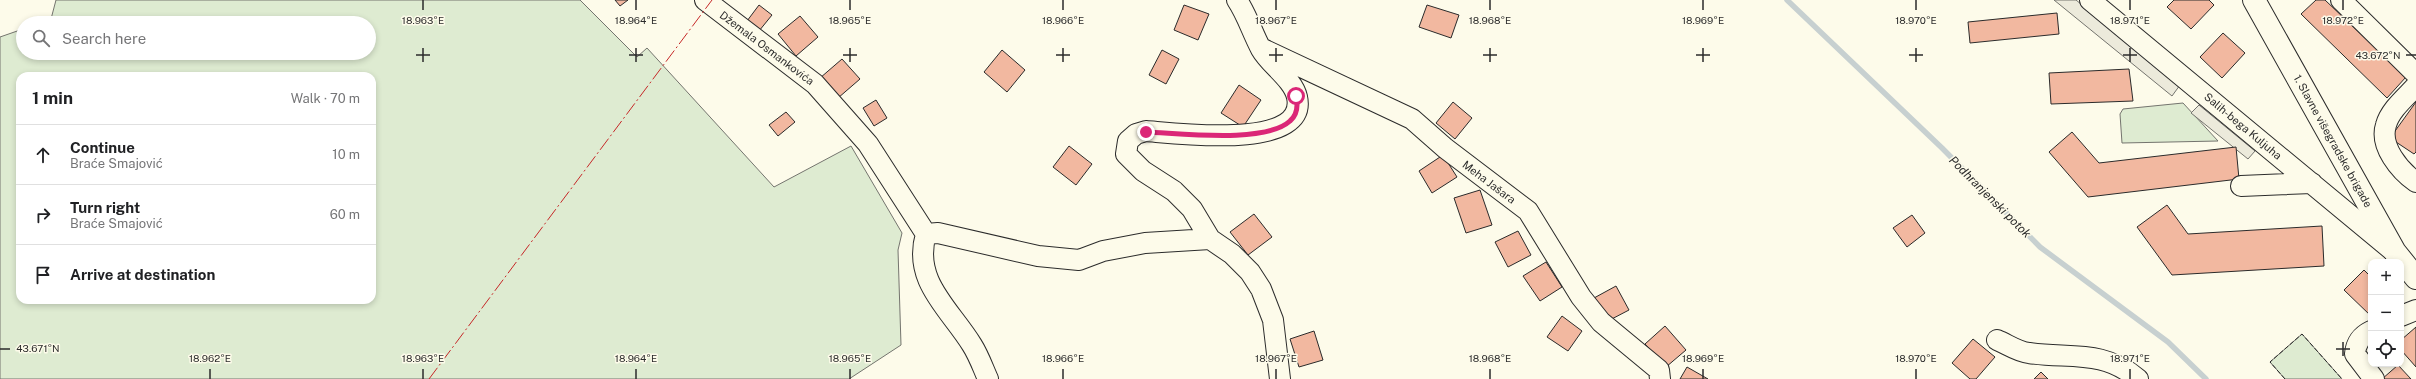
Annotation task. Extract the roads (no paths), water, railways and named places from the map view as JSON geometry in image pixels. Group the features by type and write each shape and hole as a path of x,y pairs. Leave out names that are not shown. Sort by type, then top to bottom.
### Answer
{"main road":[{"name":"1. Slavne višegradske brigade","path":"2254,0 2395,252 2416,278"}],"street":[{"name":"Džemala Osmankovića","path":"705,0 815,84 868,144 926,234"},
{"path":"1237,0 1243,9 1261,48 1296,96 1298,105 1291,121 1281,127 1263,133 1243,135 1146,132 1136,134 1128,141 1126,154 1131,161 1174,190 1192,209 1210,239 1232,254 1250,272 1261,289 1273,320 1280,379"},
{"name":"Salih-bega Kuljuha","path":"2090,0 2395,252"},
{"path":"2341,0 2416,74"},
{"name":"Meha Jašara","path":"1261,48 1412,118 1445,148 1528,211 1581,297 1601,322 1659,370 1660,379"},
{"path":"2416,86 2392,113 2386,125 2385,137 2394,160 2416,182"},
{"path":"2241,186 2312,183"},
{"path":"988,379 973,347 952,315 931,289 924,268 922,247 926,234 938,233 1038,256 1079,260 1103,251 1145,243 1210,239"},
{"path":"2404,315 2416,310"},
{"path":"2368,333 2360,338 2356,346 2355,354 2374,379"},
{"path":"1997,340 2027,353 2088,355 2127,370 2138,379"}],"waterway":[{"name":"Podhranjenski potok","path":"1787,0 1942,148 2040,247 2168,342 2206,379"}]}
